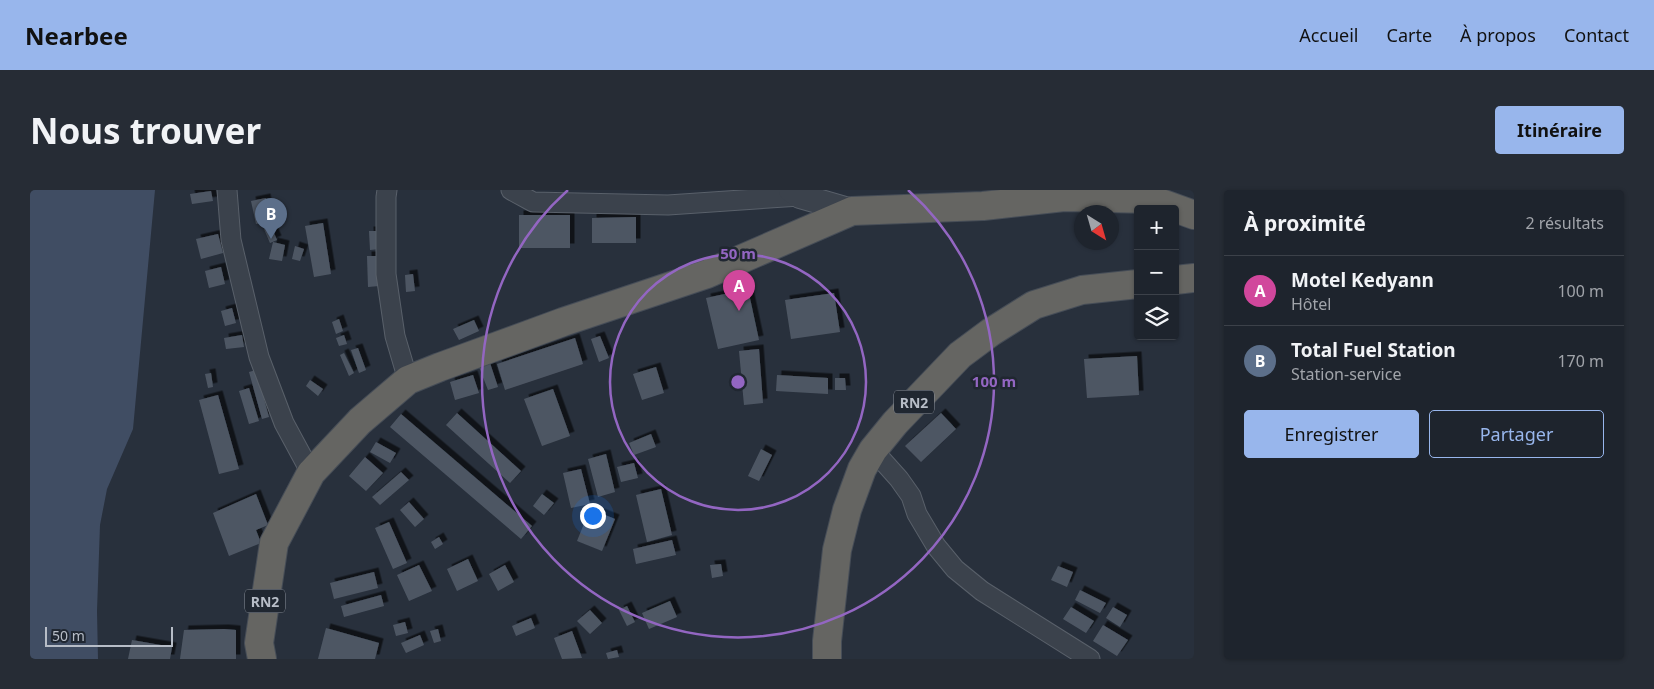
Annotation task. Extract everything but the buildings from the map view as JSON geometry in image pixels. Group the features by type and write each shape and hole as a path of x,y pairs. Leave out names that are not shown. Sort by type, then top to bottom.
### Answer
{"highway":[{"name":"RN2","path":"262,659 259,642 274,543 311,473 360,421 408,380 440,366 554,325 707,274 852,211 982,206 1064,197 1150,199 1194,215"},
{"path":"1179,280 1194,278"},
{"name":"RN2","path":"827,650 837,550 846,510 862,469 873,450 916,399 960,355 991,332 1034,305 1082,290 1134,284"}],"street":[{"path":"227,190 231,240 259,357 284,422 311,473"},
{"path":"387,190 386,274 395,336 408,380"},
{"path":"511,190 533,202 658,205 796,193 852,211"},
{"path":"873,450 911,496 917,514 936,546 956,568 982,592 1090,659"}],"water":[{"path":"30,190 155,190 133,429 107,489 100,525 97,611 98,659 30,659"}],"place":[{"name":"Total Fuel Station","path":"271,239"},
{"name":"Motel Kedyann","path":"739,311"}]}
